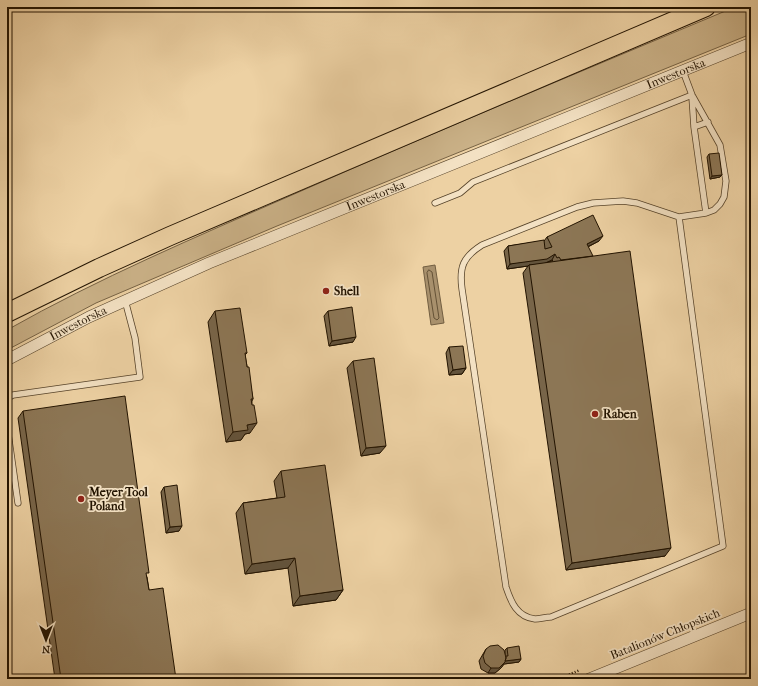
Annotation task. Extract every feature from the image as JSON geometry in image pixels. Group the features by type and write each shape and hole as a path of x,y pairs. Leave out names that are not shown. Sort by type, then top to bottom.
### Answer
{"main road":[{"path":"7,313 99,268 184,230 706,7"}],"street":[{"name":"Inwestorska","path":"7,360 45,339 125,300 209,263 751,43"},
{"name":"Batalionów Chłopskich","path":"589,679 751,613"}],"lane":[{"path":"679,217 723,546 551,617 535,619 516,609 506,587 461,280 461,270 464,260 472,251 482,245 577,207 593,203 608,201 630,202 679,217 706,213 714,210 724,197 726,189 720,145 692,94 683,71"},
{"path":"692,94 694,128 706,213"},
{"path":"435,203 460,193 473,182 692,94"},
{"path":"694,128 708,122"},
{"path":"7,398 14,395 140,377 135,338 125,300"},
{"path":"7,426 18,503"}],"shaded area":[{"path":"735,7 751,7 751,34 277,226 96,303 7,350 7,330 77,293 148,259 402,147"}],"water":[{"path":"435,265 444,323 431,325 423,267"}],"building":[{"path":"719,153 722,175 712,176 709,154"},
{"path":"593,215 603,236 587,244 593,256 561,260 559,257 557,258 555,254 547,259 510,264 508,246 544,240 545,249 552,247 547,237"},
{"name":"Raben","path":"630,251 671,548 572,563 529,265"},
{"path":"352,307 356,337 332,341 328,311"},
{"path":"240,308 247,353 245,353 247,367 249,367 253,399 251,399 252,405 254,405 257,423 247,425 248,430 233,432 215,311"},
{"path":"463,346 466,368 453,370 449,347"},
{"path":"374,358 386,446 366,448 353,361"},
{"name":"Meyer Tool Poland","path":"125,396 149,573 146,573 149,590 163,588 176,679 61,679 23,411"},
{"path":"325,465 343,590 300,596 295,558 252,564 243,503 285,497 281,471"},
{"path":"177,485 182,526 170,527 164,487"},
{"path":"498,645 504,650 506,658 505,662 499,668 491,668 485,663 483,656 486,649 490,646"},
{"path":"519,646 521,659 505,661 506,656 508,656 507,648"}],"place":[{"name":"Shell","path":"326,291"},
{"name":"Raben","path":"595,414"},
{"name":"Meyer Tool Poland","path":"81,499"}]}
